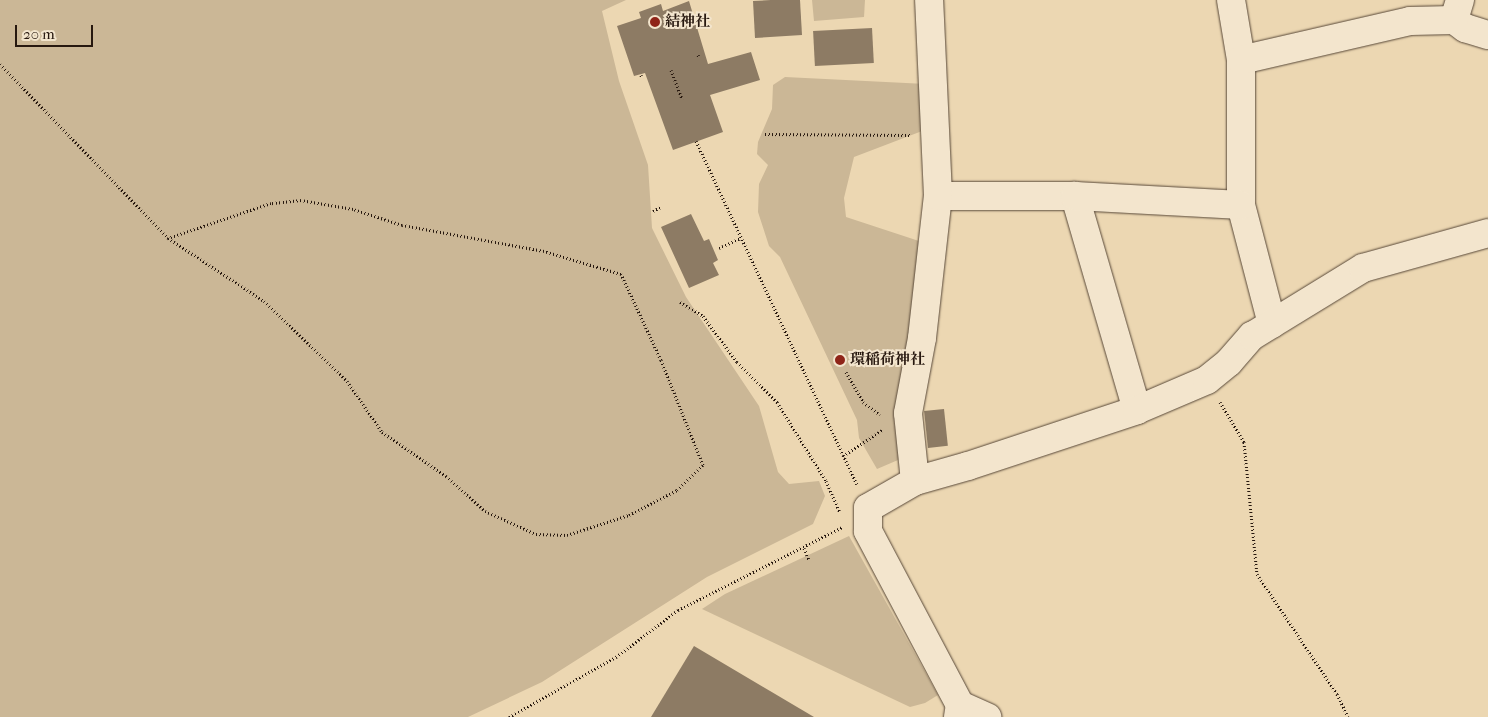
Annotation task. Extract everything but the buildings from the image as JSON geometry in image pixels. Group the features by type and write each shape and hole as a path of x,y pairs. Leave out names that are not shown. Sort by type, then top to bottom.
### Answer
{"street":[{"path":"915,481 908,413 922,338 938,196 937,135 929,0"},
{"path":"1231,0 1241,60 1241,205 1272,324"},
{"path":"1241,60 1457,10 1465,28 1488,35"},
{"path":"938,196 1075,196 1241,205"},
{"path":"1075,196 1137,410"},
{"path":"987,717 959,711 868,531 858,507 915,481 968,466 1137,410 1206,380 1229,362 1252,336 1364,268 1488,233"}],"path":[{"path":"0,64 168,238 264,300 299,332 347,381 382,432 446,476 485,511 536,534 567,535 629,515 677,490 703,465 661,360 621,274 544,251 402,225 353,209 301,200 271,203 168,238"},
{"path":"671,70 682,99"},
{"path":"765,134 937,135"},
{"path":"696,141 844,456 858,507"},
{"path":"653,211 661,207"},
{"path":"719,248 740,238"},
{"path":"680,302 703,316 737,362 777,402 826,481 858,507"},
{"path":"844,456 880,434 883,422 880,414 864,402 846,372"},
{"path":"1206,380 1244,442 1257,574 1337,694 1348,717"},
{"path":"509,717 616,657 678,610 804,548 858,507"},
{"path":"804,548 809,560"}],"shaded area":[{"path":"0,0 626,0 602,11 619,81 648,165 652,228 686,297 759,406 778,472 789,484 819,481 825,496 813,524 707,577 542,682 468,717 0,717"},
{"path":"812,0 865,0 864,17 814,21"},
{"path":"785,77 926,84 930,128 854,157 844,198 846,217 922,242 905,457 877,469 859,438 857,420 780,257 769,246 758,212 759,184 768,165 757,154 758,142 772,109 773,85"},
{"path":"849,536 938,695 925,703 910,707 702,609 725,594"}],"place":[{"name":"結神社","path":"655,22"},
{"name":"環稲荷神社","path":"840,360"}]}
